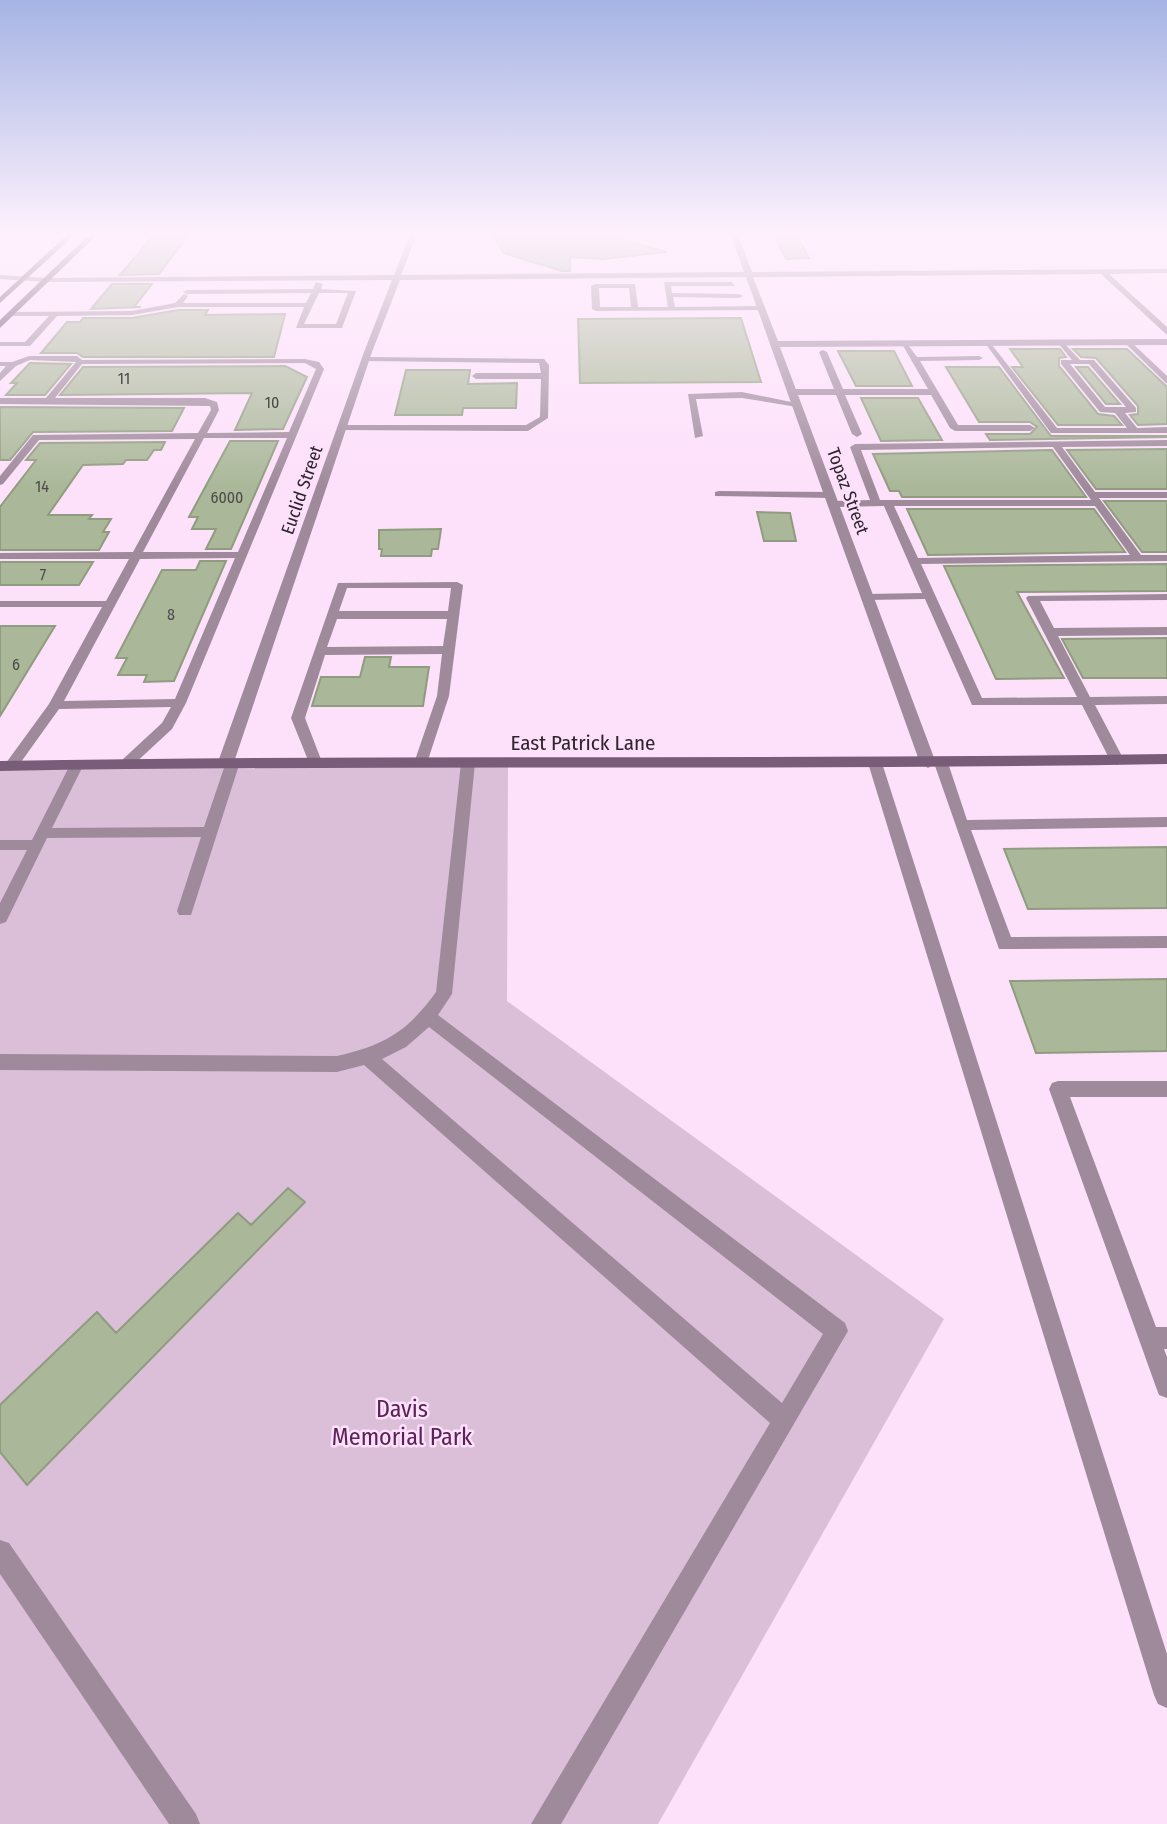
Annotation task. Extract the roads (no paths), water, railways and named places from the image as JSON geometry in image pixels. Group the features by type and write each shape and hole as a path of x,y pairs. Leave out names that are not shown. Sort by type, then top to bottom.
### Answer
{"main road":[{"name":"East Patrick Lane","path":"5,766 229,762 875,764 1167,759"}],"street":[{"name":"Euclid Street","path":"229,762 382,317"},
{"name":"Topaz Street","path":"766,317 868,597 935,763"},
{"path":"1151,317 1167,332"},
{"path":"776,344 1167,342"}],"lane":[{"path":"0,344 27,344 52,317"},
{"path":"303,317 299,326 339,326 342,317"},
{"path":"1129,342 1167,381"},
{"path":"989,343 1054,432 1167,430"},
{"path":"1062,343 1078,362"},
{"path":"906,344 955,428 1030,428"},
{"path":"822,352 858,433"},
{"path":"0,364 13,364 29,358 77,358 80,362 305,361 316,364 320,369 180,704 167,726 127,764"},
{"path":"915,359 979,358"},
{"path":"342,428 491,424 528,428 544,418 545,366 541,361 366,359"},
{"path":"48,402 80,362"},
{"path":"1065,362 1078,362 1091,362 1133,410 1103,410 1065,362"},
{"path":"0,378 13,364"},
{"path":"476,376 545,376"},
{"path":"698,436 691,396 795,398 840,392 934,392"},
{"path":"0,401 205,401 214,404 215,410 55,705 5,766"},
{"path":"1118,410 1135,431"},
{"path":"0,482 36,437 292,435"},
{"path":"1167,443 855,447 914,561 977,702 1167,700"},
{"path":"1055,444 1138,558"},
{"path":"719,494 882,503 1167,495"},
{"path":"0,556 242,555"},
{"path":"914,561 1167,558"},
{"path":"315,762 298,718 342,585 457,585 443,696 421,763"},
{"path":"868,597 930,596"},
{"path":"1117,760 1032,598 1167,597"},
{"path":"0,604 110,604"},
{"path":"332,615 454,615"},
{"path":"1050,632 1167,631"},
{"path":"320,651 449,650"},
{"path":"55,705 180,704"},
{"path":"185,911 229,762"},
{"path":"935,763 962,825 1005,944 1167,942"},
{"path":"0,1062 337,1064 368,1057 407,1040 444,994 468,764"},
{"path":"875,764 1167,1695"},
{"path":"0,918 76,765"},
{"path":"962,825 1167,822"},
{"path":"0,845 39,839 210,832"},
{"path":"428,1017 837,1331 545,1824"},
{"path":"368,1057 784,1420"},
{"path":"1167,1089 1058,1090 1158,1338 1167,1387"},
{"path":"0,1552 186,1824"}],"park label":[{"name":"Davis Memorial Park","path":"402,1423"}]}
